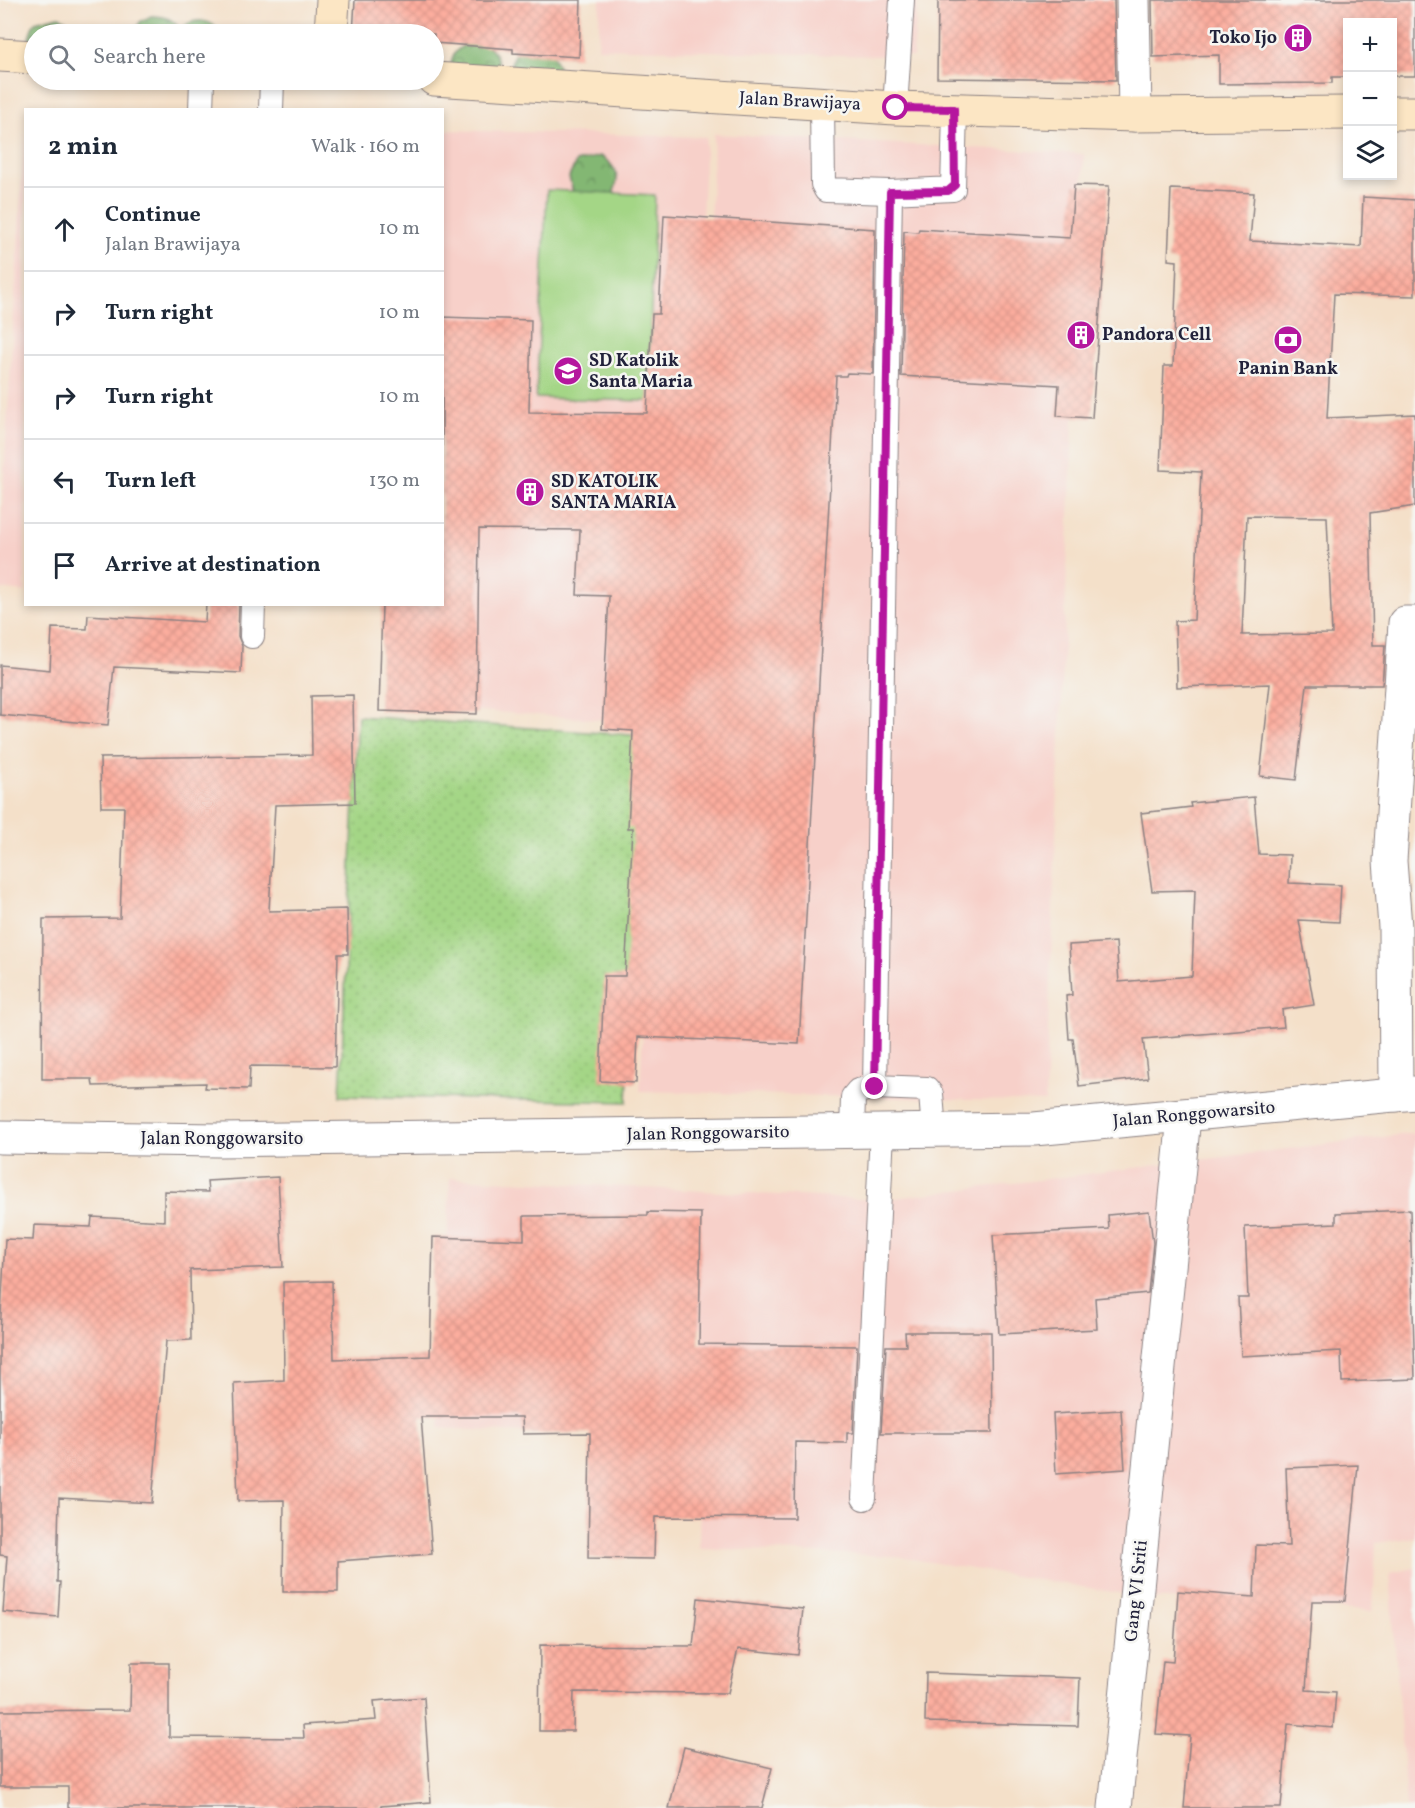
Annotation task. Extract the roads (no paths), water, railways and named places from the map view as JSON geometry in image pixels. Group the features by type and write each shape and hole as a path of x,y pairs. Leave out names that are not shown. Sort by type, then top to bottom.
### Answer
{"main road":[{"path":"332,24 333,0"},
{"path":"0,55 24,56"},
{"name":"Jalan Brawijaya","path":"444,80 896,108 1135,115 1343,113"},
{"path":"1397,113 1415,113"}],"street":[{"path":"1133,0 1135,115"},
{"path":"1406,1094 1390,861 1405,623 1415,623"},
{"name":"Jalan Ronggowarsito","path":"0,1137 219,1140 1034,1129 1184,1117 1406,1094"},
{"name":"Gang VI Sriti","path":"1115,1808 1184,1117"}],"lane":[{"path":"896,108 902,0"},
{"path":"201,108 202,90"},
{"path":"271,108 272,90"},
{"path":"822,104 823,184 826,190 890,192 953,189 954,109"},
{"path":"875,1087 890,192"},
{"path":"252,636 253,606"},
{"path":"864,1498 867,1132 853,1097 858,1091 875,1087 927,1089 931,1094 934,1131"}],"place":[{"name":"Toko Ijo","path":"1298,38"},
{"name":"Pandora Cell","path":"1081,335"},
{"name":"Panin Bank","path":"1288,340"},
{"name":"SD Katolik Santa Maria","path":"568,371"},
{"name":"SD KATOLIK SANTA MARIA","path":"530,492"}]}
